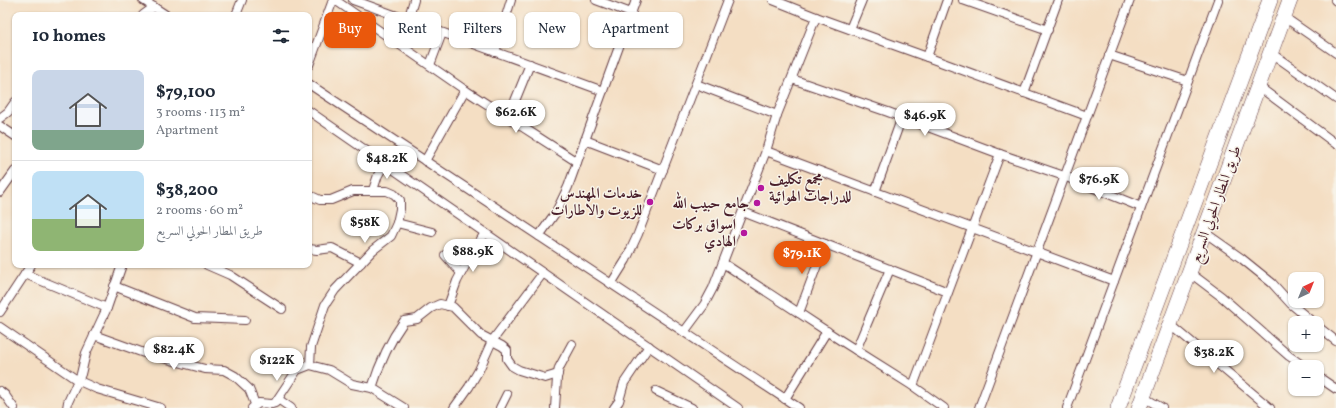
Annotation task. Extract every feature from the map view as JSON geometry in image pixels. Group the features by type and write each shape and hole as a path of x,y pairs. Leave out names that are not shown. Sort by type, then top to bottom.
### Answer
{"highway":[{"name":"طريق المطار الحولي السريع","path":"1118,408 1270,0"},
{"name":"طريق المطار الحولي السريع","path":"1141,403 1290,0"}],"street":[{"path":"144,0 162,12"},
{"path":"237,12 242,0"},
{"path":"312,57 334,0 465,90 577,162"},
{"path":"353,0 386,12"},
{"path":"410,12 414,0"},
{"path":"495,52 511,0"},
{"path":"596,0 628,12"},
{"path":"631,12 636,0"},
{"path":"611,284 629,253 663,170 728,0"},
{"path":"773,0 850,30 1087,116"},
{"path":"850,30 862,0"},
{"path":"927,57 948,0"},
{"path":"963,0 1048,30"},
{"path":"1024,93 1058,0"},
{"path":"979,408 1130,0"},
{"path":"1067,408 1218,0"},
{"path":"147,12 154,7"},
{"path":"684,332 708,297 723,263 766,151 777,115 816,17"},
{"path":"1284,17 1336,53"},
{"path":"430,65 442,32 603,91"},
{"path":"539,236 556,212 568,187 618,48"},
{"path":"1271,52 1336,99"},
{"path":"1109,55 1188,81"},
{"path":"508,118 530,64"},
{"path":"792,79 1064,176 1142,207"},
{"path":"696,84 777,115"},
{"path":"312,86 799,408"},
{"path":"1258,86 1336,144"},
{"path":"425,161 465,90"},
{"path":"0,118 8,112 12,106"},
{"path":"312,114 738,408"},
{"path":"875,192 902,117"},
{"path":"0,126 12,134"},
{"path":"585,140 663,170"},
{"path":"766,151 1114,281"},
{"path":"913,386 1000,154"},
{"path":"373,190 378,174 385,164"},
{"path":"0,192 12,175"},
{"path":"310,365 311,347 325,305 334,290 373,250 391,236 397,223 400,209 400,200 394,194 387,191 353,191 330,200 320,200 312,196"},
{"path":"743,212 948,292"},
{"path":"397,223 432,232"},
{"path":"1204,232 1241,258 1272,283 1291,304 1306,316"},
{"path":"448,306 461,273 486,233"},
{"path":"798,313 825,244"},
{"path":"312,249 332,248 361,263"},
{"path":"445,256 461,273"},
{"path":"723,263 798,313 913,386 944,408"},
{"path":"0,312 29,268"},
{"path":"67,408 68,402 78,380 86,353 107,308 121,268"},
{"path":"213,268 230,276 282,309"},
{"path":"856,350 890,269"},
{"path":"1189,272 1222,297 1294,360"},
{"path":"454,408 479,370 492,341 543,273"},
{"path":"25,274 107,308"},
{"path":"114,286 195,318 244,320"},
{"path":"372,388 385,351 404,321 417,318 431,308 440,304 453,307 481,335 507,350 507,359 512,366 519,370 545,378 558,374"},
{"path":"1170,324 1270,408"},
{"path":"0,327 78,380 96,389 161,408"},
{"path":"785,399 827,331"},
{"path":"1324,332 1336,341"},
{"path":"94,335 144,353 205,370 224,370 235,376 249,389 254,406 259,403 275,403 297,370 310,365 329,370 352,384 372,388 404,408"},
{"path":"555,408 559,368 572,344"},
{"path":"614,408 619,401 624,383 636,363 649,346"},
{"path":"1324,381 1336,389"},
{"path":"0,391 5,395 14,408"},
{"path":"656,391 692,408"},
{"path":"500,408 507,394"},
{"path":"278,399 291,408"},
{"path":"1141,403 1162,408"}],"place":[{"name":"مجمع تكليف للدراجات الهوائية","path":"761,188"},
{"name":"خدمات المهندس للزيوت والاطارات","path":"650,202"},
{"name":"جامع حبيب الله","path":"757,203"},
{"name":"اسواق بركات الهادي","path":"744,233"}]}
